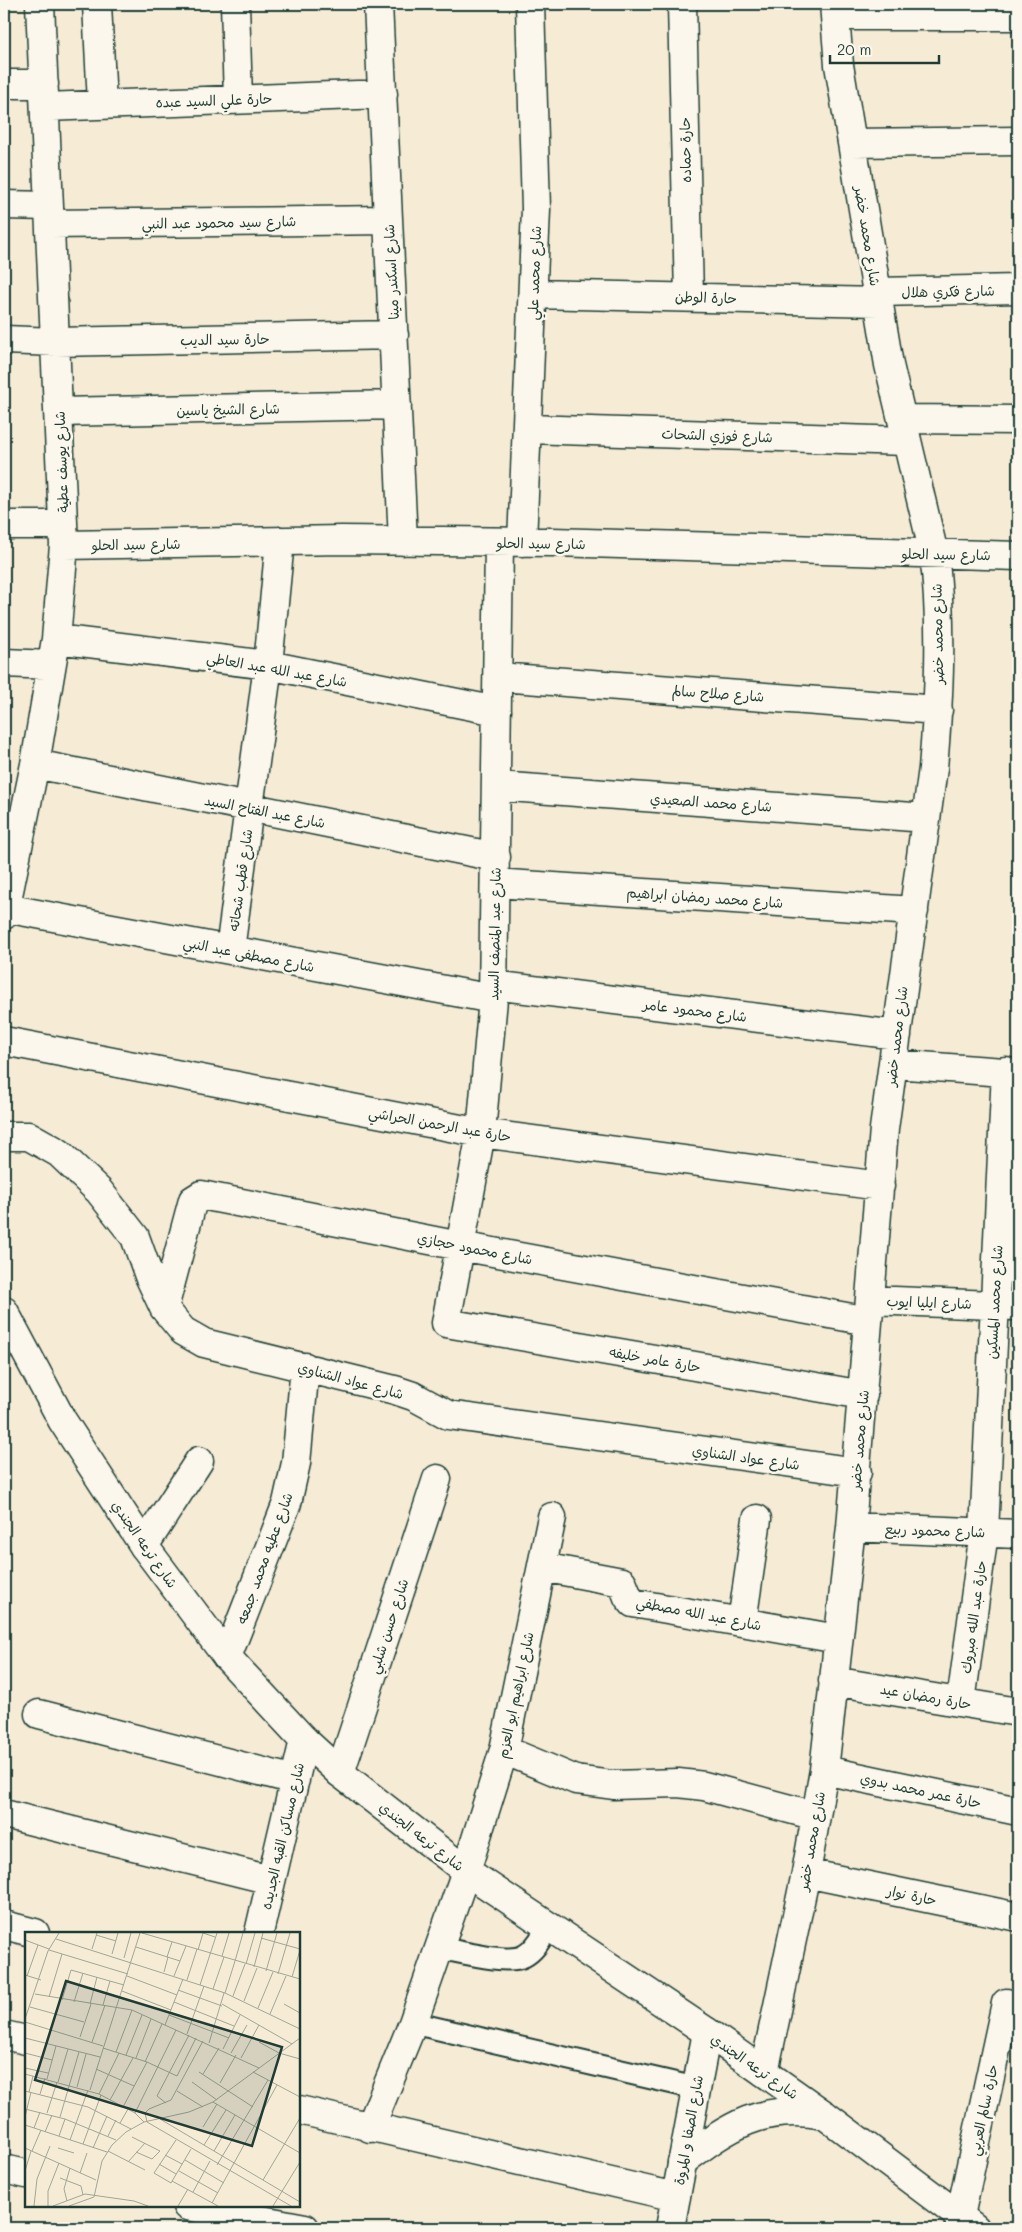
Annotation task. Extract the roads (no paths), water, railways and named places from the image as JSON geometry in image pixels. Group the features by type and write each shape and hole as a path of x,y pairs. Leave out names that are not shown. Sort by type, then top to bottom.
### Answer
{"street":[{"name":"شارع يوسف عطية","path":"5,911 35,764 56,638 63,535 40,4"},
{"path":"97,4 102,104"},
{"path":"235,4 238,99"},
{"name":"شارع اسكندر مينا","path":"378,4 403,541"},
{"name":"شارع محمد علي","path":"511,542 528,429 534,294 536,209 530,4"},
{"name":"حارة حماده","path":"682,4 688,297"},
{"path":"835,10 1018,16"},
{"name":"شارع محمد خضر","path":"764,2072 806,1873 824,1770 851,1527 880,1186 893,1064 926,818 938,710 937,582 934,554 889,365 839,65 835,10"},
{"name":"حارة علي السيد عبده","path":"4,84 44,95 102,104 383,94"},
{"path":"852,143 1018,142"},
{"name":"شارع سيد محمود عبد النبي","path":"4,206 50,215 388,220"},
{"name":"شارع فكري هلال","path":"878,297 1018,289"},
{"name":"حارة الوطن","path":"534,294 688,297 878,297"},
{"name":"حارة سيد الديب","path":"4,340 56,342 394,336"},
{"name":"شارع الشيخ ياسين","path":"59,412 397,405"},
{"name":"شارع فوزي الشحات","path":"528,429 904,430 1018,420"},
{"name":"شارع سيد الحلو","path":"4,525 63,535 280,541 511,542 1018,556"},
{"name":"شارع قطب شحاته","path":"230,950 268,665 280,541"},
{"name":"شارع عبد المنصف السيد","path":"446,1323 481,1133 493,992 498,677 511,542"},
{"name":"شارع عبد الله عبد العاطي","path":"56,638 268,665 497,712"},
{"path":"4,662 51,665"},
{"name":"شارع صلاح سالم","path":"498,677 938,710"},
{"name":"شارع عبد الفتاح السيد","path":"35,764 249,808 495,870"},
{"name":"شارع محمد الصعيدي","path":"496,786 926,818"},
{"name":"شارع محمد رمضان ابراهيم","path":"495,870 914,911"},
{"name":"شارع مصطفى عبد النبي","path":"5,911 230,950 493,992"},
{"name":"شارع محمود عامر","path":"493,992 897,1035"},
{"name":"حارة عبد الرحمن الحراشي","path":"4,1041 481,1133 880,1186"},
{"path":"893,1064 1012,1072"},
{"name":"شارع محمد المسكين","path":"984,1532 1006,1305 1012,1072"},
{"name":"شارع عواد الشناوي","path":"4,1136 29,1136 60,1153 99,1191 135,1237 149,1276 164,1308 183,1331 204,1343 395,1390 413,1396 448,1415 856,1472"},
{"name":"شارع محمود حجازي","path":"164,1308 193,1200 201,1195 460,1246 869,1310"},
{"name":"شارع ايليا ايوب","path":"869,1310 1006,1305"},
{"name":"شارع ترعه الجندي","path":"4,1311 62,1420 144,1546 227,1657 304,1740 340,1773 466,1871 764,2072 826,2116 965,2224"},
{"name":"حارة عامر خليفه","path":"446,1323 863,1395"},
{"name":"شارع عطيه محمد جمعه","path":"227,1657 287,1503 296,1463 305,1368"},
{"path":"144,1546 198,1461"},
{"name":"شارع حسن شلبي","path":"340,1773 437,1479"},
{"name":"شارع ابراهيم ابو العزم","path":"370,2128 413,2023 466,1871 504,1750 552,1517"},
{"path":"742,1622 757,1519"},
{"name":"شارع محمود ربيع","path":"851,1527 1018,1534"},
{"name":"حارة عبد الله مبروك","path":"961,1702 984,1532"},
{"name":"شارع عبد الله مصطفي","path":"542,1567 622,1582 628,1597 633,1602 838,1639"},
{"name":"حارة رمضان عيد","path":"833,1681 1018,1712"},
{"path":"38,1714 295,1780"},
{"name":"شارع مساكن القبه الجديده","path":"259,1932 304,1740"},
{"path":"504,1750 576,1780 613,1785 670,1783 704,1786 816,1816"},
{"name":"حارة عمر محمد بدوي","path":"824,1770 1018,1811"},
{"path":"4,1814 271,1880"},
{"name":"حارة نوار","path":"806,1873 1018,1917"},
{"path":"4,1925 31,1932"},
{"name":"حارة سالم العربي","path":"965,2224 1006,2003"},
{"name":"شارع الصفا و المروة","path":"670,2228 707,2032"},
{"path":"4,2035 25,2040"},
{"path":"300,2110 370,2128 676,2197"},
{"path":"682,2162 734,2125 775,2113 802,2111 826,2116"},
{"path":"4,2169 25,2174"},
{"path":"192,2212 305,2228"}],"lane":[{"path":"439,1948 507,1959 524,1956 537,1945 549,1926"},
{"path":"413,2023 695,2088"}]}
